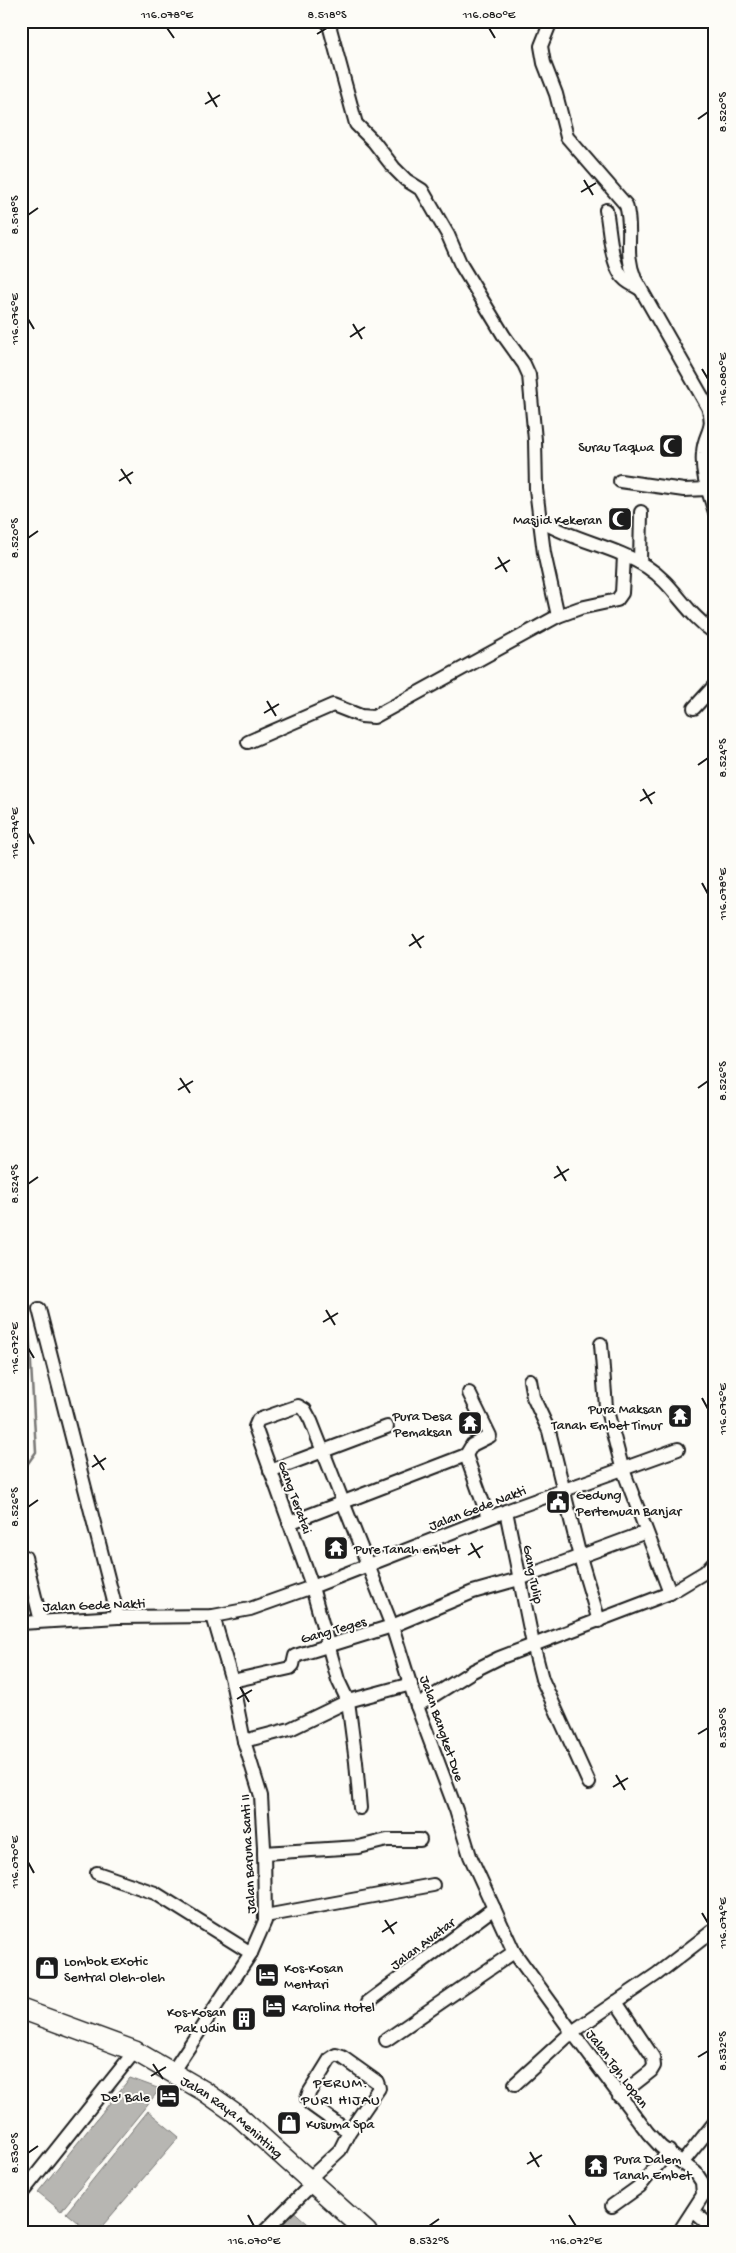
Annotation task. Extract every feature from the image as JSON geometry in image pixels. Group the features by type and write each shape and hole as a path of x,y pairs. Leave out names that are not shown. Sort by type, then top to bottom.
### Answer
{"highway":[{"name":"Jalan Raya Meninting","path":"21,2009 135,2050 173,2071 235,2113 367,2232"}],"street":[{"path":"328,21 356,124 406,180 422,190 448,235 461,265 504,336 524,364 529,375 536,489 544,553 558,616"},
{"path":"551,21 541,46 544,63 559,105 567,137 626,205 629,226 627,243 629,265 640,289 708,407 712,427 702,453 709,476 708,490 715,512"},
{"path":"606,210 618,269 625,280 640,289"},
{"path":"620,481 684,490 708,490"},
{"path":"640,512 640,562"},
{"path":"541,521 576,538 640,562 669,585 682,604 712,631"},
{"path":"248,742 333,705 361,716 374,716 558,616 580,608 620,598 624,556"},
{"path":"712,631 715,616"},
{"path":"694,708 715,685"},
{"path":"39,1309 118,1617"},
{"path":"601,1344 606,1407 622,1468 670,1593"},
{"path":"530,1380 533,1397 549,1431 580,1557 599,1621"},
{"path":"289,1522 466,1455 472,1446 490,1436 469,1392"},
{"name":"Gang Teratai","path":"311,1421 305,1410 298,1406 260,1419 255,1427 312,1587 338,1680 348,1701 360,1808"},
{"name":"Jalan Bangket Due","path":"311,1421 392,1626 412,1684 417,1706 456,1810 470,1856 514,1952 572,2032"},
{"path":"270,1471 387,1427"},
{"name":"Jalan Gede Nakti","path":"21,1623 118,1617 213,1616 250,1609 312,1587 506,1511 678,1449"},
{"path":"466,1455 488,1518"},
{"name":"Gang Tulip","path":"506,1511 532,1644 542,1679 589,1783"},
{"name":"Gang Teges","path":"232,1681 290,1668 293,1665 294,1656 392,1626 473,1592 519,1579 646,1532"},
{"path":"25,1557 41,1621"},
{"path":"417,1706 473,1671 532,1644 599,1621 670,1593 706,1572 715,1561"},
{"name":"Jalan Baruna Santi II","path":"173,2071 251,1953 259,1938 265,1916 260,1790 244,1741 232,1681 213,1616"},
{"path":"244,1741 290,1729 348,1701 412,1684"},
{"path":"264,1853 359,1847 386,1840 420,1840"},
{"path":"98,1873 155,1893 251,1953"},
{"path":"265,1916 434,1885"},
{"name":"Jalan Avatar","path":"368,2002 494,1908"},
{"name":"Jalan Tgh Lopan","path":"679,2232 709,2188 684,2162 668,2152 648,2134 572,2032 715,1929"},
{"path":"386,2040 514,1952"},
{"path":"616,2002 653,2057 654,2066 651,2071 619,2096"},
{"path":"516,2084 572,2032"},
{"path":"21,2194 135,2050"},
{"path":"264,2232 340,2150 349,2132 378,2090 378,2084 375,2080 342,2057 336,2055 330,2059 309,2093 308,2099 310,2104 349,2132"},
{"path":"684,2162 715,2122"},
{"path":"612,2206 640,2186 668,2152"},
{"path":"693,2211 715,2230"}],"shaded area":[{"path":"130,2078 160,2089 61,2211 38,2192"},
{"path":"148,2111 179,2137 97,2232 89,2232 66,2213"},
{"path":"289,2207 317,2232 264,2232"}],"waterway":[{"path":"21,1275 27,1293 36,1452 21,1473"}],"place":[{"name":"Surau Taqwa","path":"671,446"},
{"name":"Masjid Kekeran","path":"620,519"},
{"name":"Pura Maksan Tanah Embet Timur","path":"680,1416"},
{"name":"Pura Desa Pemaksan","path":"470,1423"},
{"name":"Gedung Pertemuan Banjar","path":"558,1502"},
{"name":"Pure Tanah embet","path":"336,1548"},
{"name":"Lombok Exotic Sentral Oleh-oleh","path":"47,1968"},
{"name":"Kos-Kosan Mentari","path":"267,1975"},
{"name":"Karolina Hotel","path":"274,2006"},
{"name":"Kos-Kosan Pak Udin","path":"244,2019"},
{"name":"De' Bale","path":"168,2096"},
{"name":"Kusuma Spa","path":"289,2123"},
{"name":"Pura Dalem Tanah Embet","path":"596,2166"}],"district":[{"name":"PERUM. PURI HIJAU","path":"341,2090"}]}
